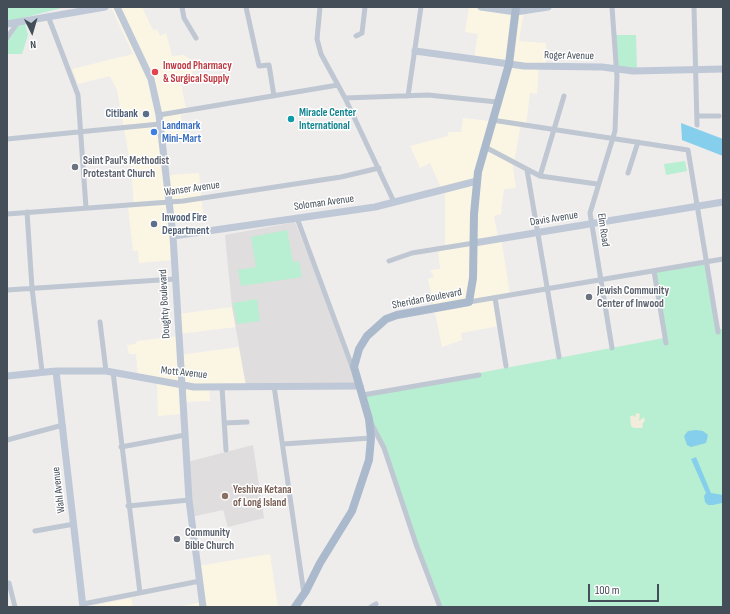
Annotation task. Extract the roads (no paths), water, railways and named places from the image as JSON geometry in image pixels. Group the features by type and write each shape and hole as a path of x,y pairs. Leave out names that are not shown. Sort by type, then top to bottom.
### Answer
{"main road":[{"name":"Sheridan Boulevard","path":"355,374 356,359 367,336 386,318 469,302 473,278 474,214 477,181 484,146 509,64 516,10"},
{"path":"294,607 304,594 352,511 369,460 371,438 370,419 355,374"}],"street":[{"path":"7,24 105,7"},
{"name":"Doughty Boulevard","path":"117,7 151,79 159,115 173,236 189,500 204,607"},
{"path":"182,7 184,18 196,38"},
{"path":"246,7 259,66 268,65 274,96"},
{"path":"320,7 317,30 319,47 394,202"},
{"path":"356,36 362,33 364,7"},
{"path":"408,96 421,7"},
{"path":"481,7 516,10 548,7"},
{"name":"Elm Road","path":"612,7 616,69 616,119 612,138 590,209 591,224 612,348"},
{"path":"694,7 697,125"},
{"path":"48,16 78,95 86,208"},
{"path":"7,38 18,22"},
{"name":"Roger Avenue","path":"415,51 509,64 634,71 723,69"},
{"path":"159,115 338,85"},
{"path":"345,98 444,96 498,102"},
{"path":"540,176 564,96"},
{"path":"697,116 719,116"},
{"path":"492,120 688,150 718,332"},
{"path":"7,139 81,133 160,124"},
{"path":"628,173 638,142"},
{"path":"484,146 540,176 597,184"},
{"name":"Wanser Avenue","path":"7,214 169,202 341,176 378,168"},
{"path":"527,170 559,357"},
{"name":"Soloman Avenue","path":"173,236 394,202 477,181"},
{"name":"Davis Avenue","path":"389,261 412,254 474,243 723,202"},
{"path":"27,212 32,288 42,371"},
{"path":"297,218 355,374"},
{"path":"469,302 723,259"},
{"path":"654,271 666,343"},
{"path":"7,290 175,279"},
{"path":"495,298 506,366"},
{"path":"100,322 110,372 140,593"},
{"name":"Mott Avenue","path":"7,376 42,371 110,372 181,385 222,387 360,386"},
{"name":"Wahl Avenue","path":"56,371 83,606"},
{"path":"363,395 479,375"},
{"path":"274,386 304,594"},
{"path":"222,387 226,450"},
{"path":"370,419 384,448 416,544 440,607"},
{"path":"225,423 247,422"},
{"path":"7,440 63,425"},
{"path":"121,447 185,435"},
{"path":"283,444 371,438"},
{"path":"128,506 189,500"},
{"path":"35,531 74,524"},
{"path":"9,582 15,607"},
{"path":"83,606 140,593 200,582"}],"water":[{"path":"681,123 723,139 723,156 682,140"},
{"path":"688,431 703,431 708,435 706,443 691,447 687,445 684,436"},
{"path":"696,457 711,493 723,495 722,503 708,505 705,502 704,496 706,493 691,459"}],"place":[{"name":"Inwood Pharmacy & Surgical Supply","path":"155,72"},
{"name":"Citibank","path":"146,114"},
{"name":"Miracle Center International","path":"291,119"},
{"name":"Landmark Mini-Mart","path":"154,132"},
{"name":"Saint Paul's Methodist Protestant Church","path":"75,167"},
{"name":"Inwood Fire Department","path":"154,224"},
{"name":"Jewish Community Center of Inwood","path":"589,297"},
{"name":"Yeshiva Ketana of Long Island","path":"225,496"},
{"name":"Community Bible Church","path":"177,539"}]}
